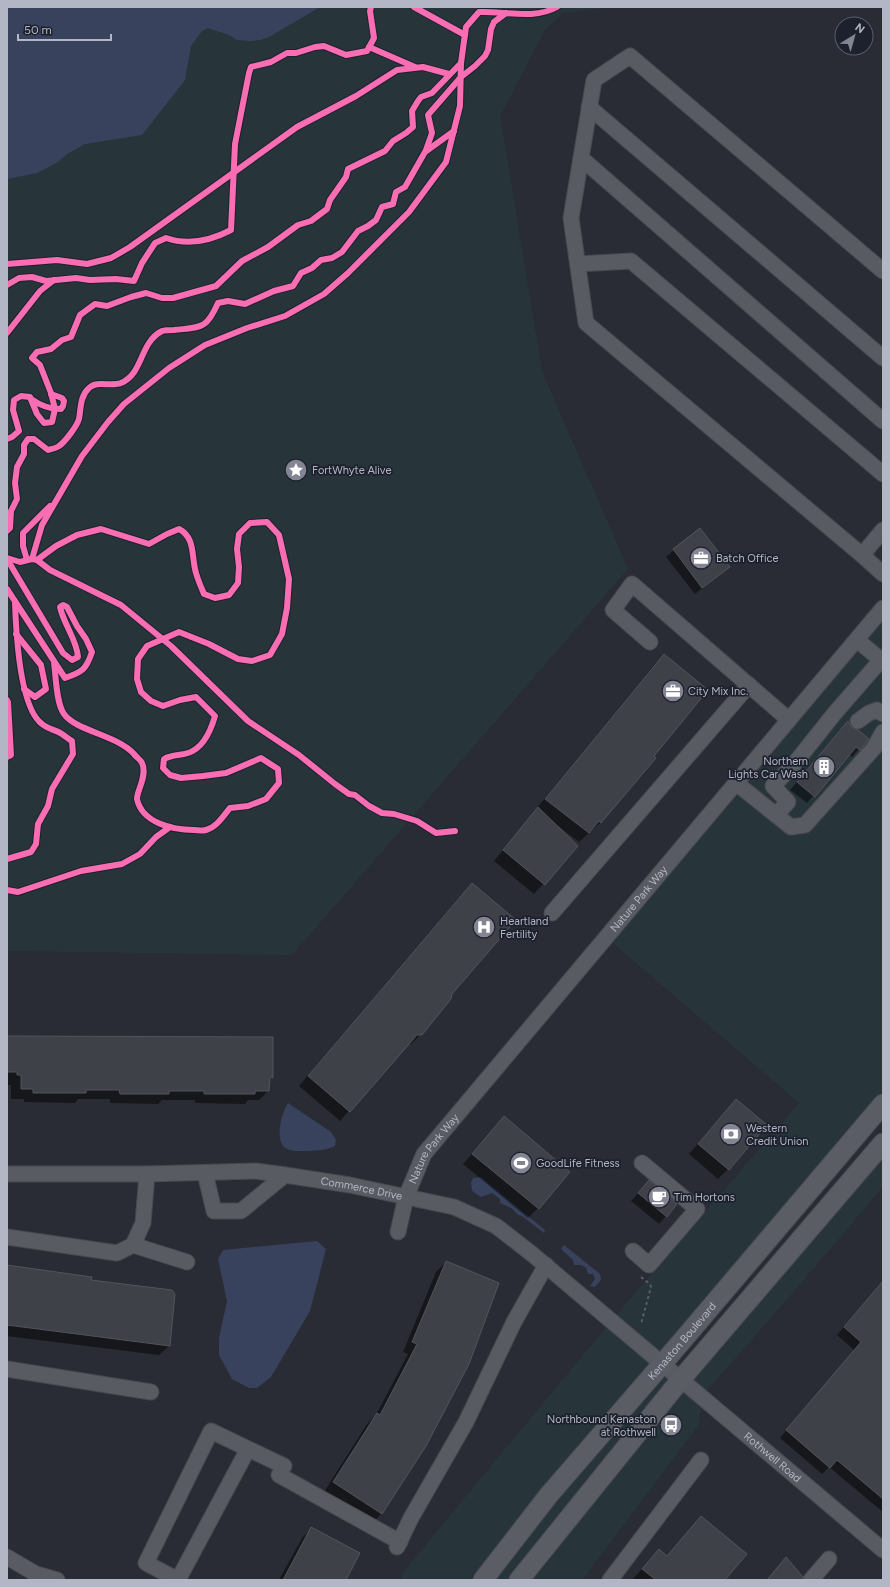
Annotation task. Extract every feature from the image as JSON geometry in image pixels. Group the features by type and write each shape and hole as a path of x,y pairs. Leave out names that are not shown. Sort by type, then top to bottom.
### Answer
{"main road":[{"name":"Kenaston Boulevard","path":"483,1580 548,1496 883,1104"},
{"path":"519,1580 682,1378 883,1143"}],"street":[{"path":"883,271 630,56 594,80 571,218 586,323 883,574"},
{"path":"589,107 883,358"},
{"path":"581,158 883,421"},
{"path":"578,264 631,261 883,474"},
{"path":"862,555 883,530"},
{"path":"650,642 613,610 632,584 789,720"},
{"name":"Nature Park Way","path":"398,1232 406,1197 424,1154 883,608"},
{"path":"776,815 788,802 773,786 795,763 834,714 882,660 857,640"},
{"path":"552,913 749,685"},
{"path":"858,721 869,713 877,710 883,713"},
{"path":"736,783 791,828 805,825 874,748 883,732"},
{"path":"633,1251 649,1265 697,1209 642,1163"},
{"name":"Commerce Drive","path":"7,1174 147,1174 256,1171 350,1185 454,1207 496,1226 546,1265 663,1363"},
{"path":"205,1173 214,1211 241,1212 285,1175"},
{"path":"133,1246 143,1223 147,1174"},
{"path":"7,1237 117,1253 133,1246 187,1262"},
{"path":"248,1449 178,1580 146,1563 211,1431 248,1449 398,1545 411,1518 466,1422 514,1322 546,1265"},
{"name":"Rothwell Road","path":"663,1363 883,1550"},
{"path":"7,1369 151,1392"},
{"path":"610,1580 701,1460"},
{"path":"7,1557 36,1574 57,1580"},
{"path":"811,1580 829,1559"}],"path":[{"path":"640,1275 650,1284 651,1287 641,1324"}],"shaded area":[{"name":"FortWhyte Alive","path":"7,7 613,7 563,13 545,30 500,116 542,371 628,569 292,955 7,951"},
{"path":"883,608 883,1104 663,1363 681,1378 883,1145 883,1187 702,1396 699,1425 582,1580 400,1580 404,1571 612,1320 799,1103 606,937"}],"water":[{"path":"7,7 320,7 269,37 260,40 237,40 229,35 208,28 202,31 191,46 185,80 142,135 85,144 67,154 58,162 37,173 7,179"},
{"path":"288,1103 331,1132 336,1140 335,1146 325,1150 299,1151 286,1149 281,1143 280,1125"},
{"path":"481,1177 545,1230 544,1233 522,1216 518,1215 508,1206 500,1203 500,1199 492,1193 481,1197 472,1191 471,1183 473,1178"},
{"path":"317,1241 326,1249 310,1311 271,1377 257,1388 249,1388 232,1379 219,1355 219,1338 227,1301 218,1259 223,1250"},
{"path":"564,1245 600,1274 601,1280 595,1287 590,1286 595,1279 593,1274 588,1274 586,1268 581,1265 574,1265 573,1260 561,1249"}],"building":[{"name":"Batch Office","path":"700,528 730,567 702,588 673,549"},
{"path":"664,654 708,690 654,756 656,758 601,823 599,821 589,833 545,799"},
{"name":"Northern Lights Car Wash","path":"848,721 851,727 858,730 869,739 860,750 856,747 815,797 797,782"},
{"path":"538,807 578,846 545,885 503,850"},
{"path":"472,883 516,920 452,994 451,999 422,1035 417,1035 350,1112 308,1076"},
{"path":"7,1036 273,1037 273,1078 270,1077 269,1091 255,1091 255,1094 204,1094 204,1091 169,1091 169,1094 120,1094 119,1090 86,1090 86,1093 33,1093 33,1089 21,1089 21,1075 17,1075 17,1072 7,1072"},
{"path":"736,1099 767,1125 729,1170 698,1144"},
{"name":"GoodLife Fitness","path":"504,1116 570,1172 539,1209 472,1154"},
{"name":"Tim Hortons","path":"649,1180 677,1204 667,1217 638,1193"},
{"path":"446,1261 499,1283 469,1364 426,1446 382,1514 333,1482 377,1413 380,1415 417,1344 412,1342"},
{"path":"7,1265 92,1277 91,1280 172,1290 175,1294 170,1346 7,1325"},
{"path":"883,1281 883,1499 837,1460 830,1468 786,1430 861,1342 844,1327"},
{"path":"701,1516 747,1554 725,1580 656,1580 642,1569 659,1549 667,1556"},
{"path":"311,1527 360,1553 346,1580 283,1580"},
{"path":"786,1557 803,1577 802,1580 767,1580"}],"cycle path":[{"path":"7,285 19,278 32,277 46,281 76,278 90,280 116,279 134,281 142,263 155,243 166,238 183,242 199,241 215,237 231,230 235,144 251,67 271,62 287,53 296,53 315,47 324,46 346,55 367,51 374,38 370,11 371,7"},
{"path":"414,7 465,35"},
{"path":"32,559 42,525 82,456 124,404 169,368 205,345 247,328 285,316 324,294 348,273 409,212 446,162 460,106 461,63 466,27 479,12 529,14 548,11 557,7"},
{"path":"426,150 432,133 428,115 461,77 485,56 488,50 491,29 494,22 506,13"},
{"path":"369,47 415,67"},
{"path":"7,439 19,431 13,410 14,400 21,396 30,397 37,414 44,423 52,422 55,409 51,393 40,365 32,358 37,352 51,349 62,340 71,337 80,315 95,304 107,306 146,293 162,298 173,298 216,286 242,261 268,247 298,225 311,221 327,209 330,200 346,177 348,169 385,151 393,141 413,127 412,111 418,101 421,97 432,93 461,63"},
{"path":"7,264 57,260 87,264 111,258 130,247 297,127 356,96 397,70 423,67 449,74"},
{"path":"7,531 10,528 11,511 17,499 15,483 17,467 24,454 24,445 28,439 34,439 48,450 62,444 78,422 82,398 86,391 96,384 117,384 128,378 134,372 149,343 162,331 202,326 210,318 218,303 228,301 245,304 274,291 293,286 301,273 312,268 321,260 332,258 342,252 358,231 376,220 382,207 393,204 396,192 405,187 425,152 454,131"},
{"path":"7,333 40,291 54,280"},
{"path":"31,399 45,407 61,409 64,401 62,398 51,394"},
{"path":"27,560 23,546 23,533 50,506"},
{"path":"37,560 56,546 77,535 101,529 149,544 179,529 188,537 191,543 196,573 204,594 215,598 229,595 238,583 239,567 237,549 239,534 250,523 267,522 279,535 289,579 287,608 282,634 270,655 252,661 238,659 209,644 179,632 147,646 138,659 137,679 141,692 151,701 163,706 180,700 196,697 215,716 209,733 203,743 194,751 170,756 164,759 163,768 170,775 181,778 226,773 261,758 278,769 279,783 266,799 248,806 230,808 217,824 210,829 186,830 160,824 145,814 137,799 144,773 141,762 134,754 118,742 78,725 64,714 59,703 54,663"},
{"path":"7,558 20,562 32,559 37,560 50,570 121,605 171,646 248,721 299,755 349,794 355,795 369,806 382,813 394,814 417,821 436,833 455,831"},
{"path":"7,559 63,653 72,660 78,657 77,651 60,607 63,605 67,607 92,652 88,663 83,670 65,678 7,589"},
{"path":"7,859 31,852 36,844 38,824 48,806 52,789 73,754 72,741 42,724 34,715 28,702 20,668 15,603"},
{"path":"16,634 41,665 46,689 35,697 24,689"},
{"path":"7,700 11,755 7,757"},
{"path":"7,890 18,892 81,871 122,864 140,854 156,837 170,827"}],"place":[{"name":"FortWhyte Alive","path":"296,470"},
{"name":"Batch Office","path":"701,558"},
{"name":"City Mix Inc.","path":"673,691"},
{"name":"Northern Lights Car Wash","path":"824,767"},
{"name":"Heartland Fertility","path":"484,927"},
{"name":"Western Credit Union","path":"731,1134"},
{"name":"GoodLife Fitness","path":"521,1163"},
{"name":"Tim Hortons","path":"659,1197"},
{"name":"Northbound Kenaston at Rothwell","path":"671,1425"}]}
